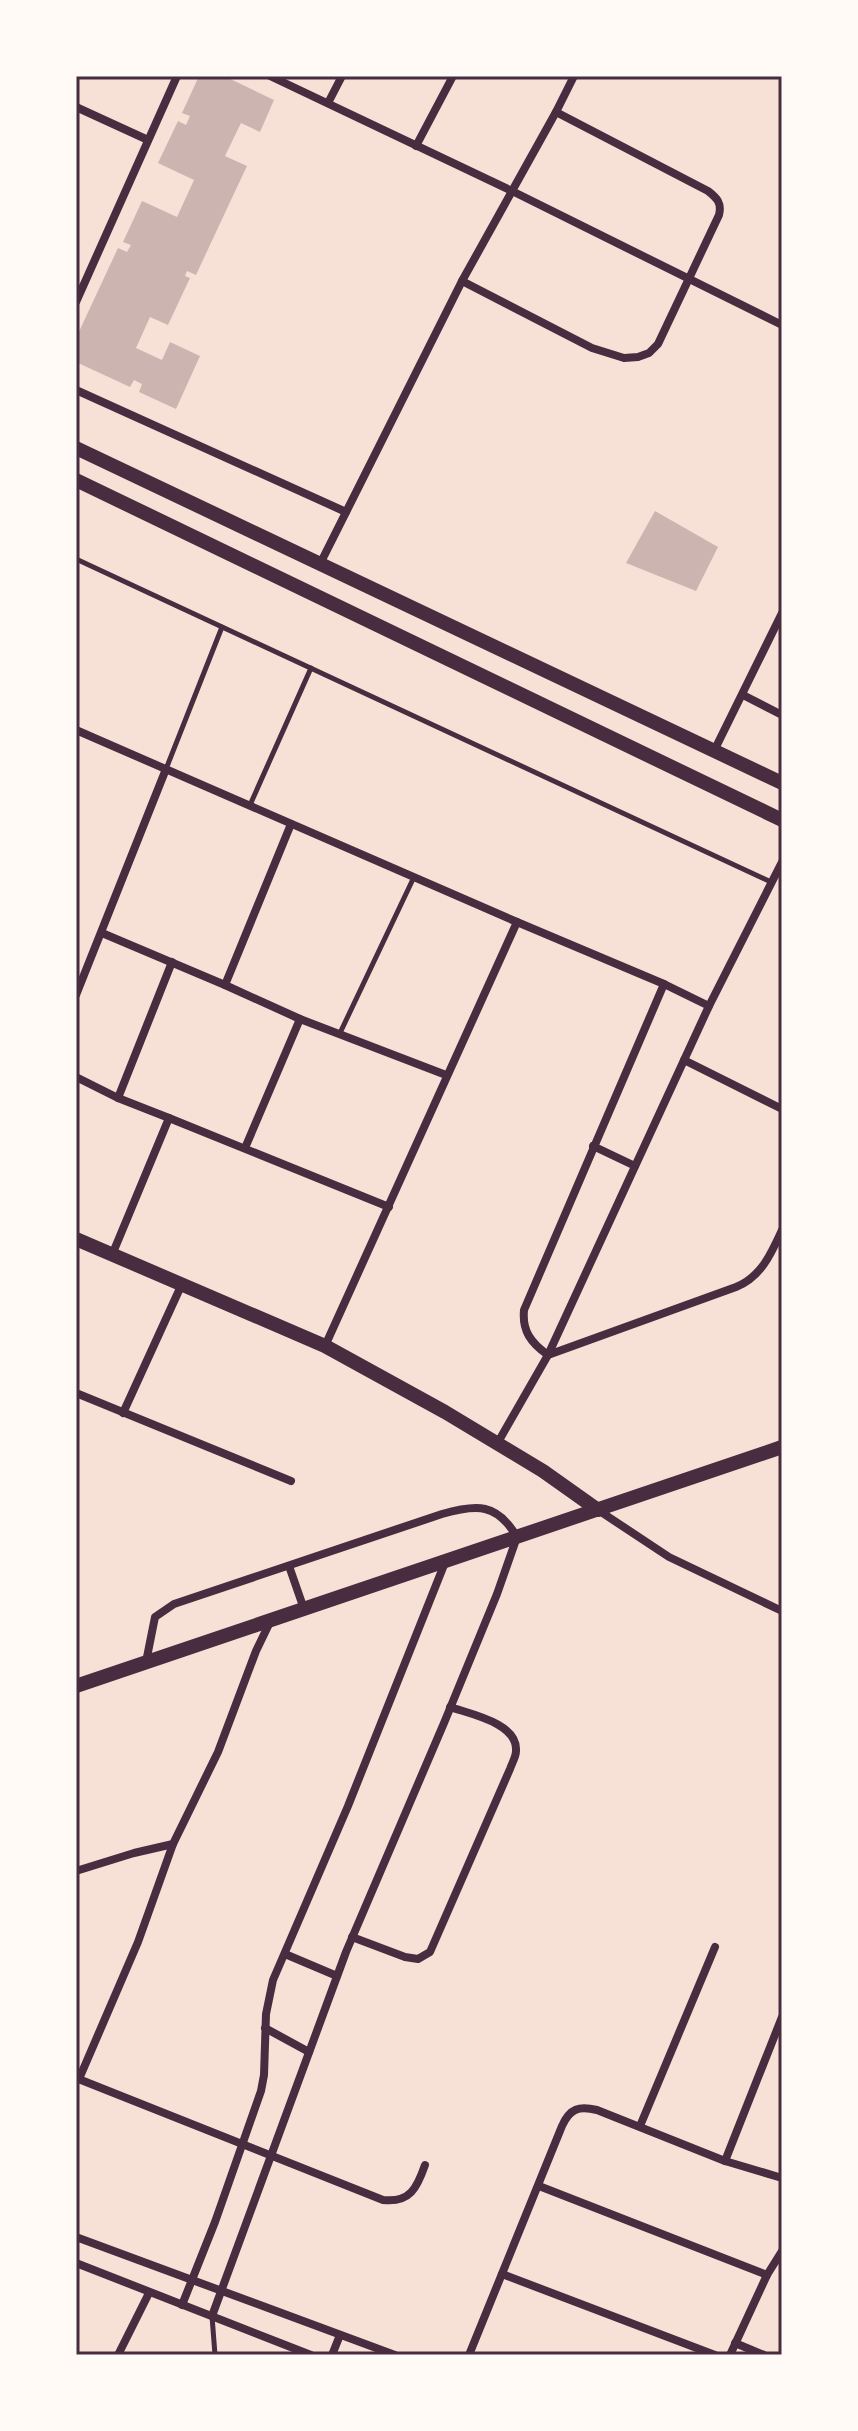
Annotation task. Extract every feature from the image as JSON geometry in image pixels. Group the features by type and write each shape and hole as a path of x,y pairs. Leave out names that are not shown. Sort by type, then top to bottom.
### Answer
{"main road":[{"path":"76,448 782,783"},
{"path":"76,480 782,820"},
{"path":"76,1239 325,1346 419,1397 543,1471 598,1510"},
{"path":"76,1686 782,1447"}],"street":[{"path":"76,302 177,76"},
{"path":"270,76 512,191 782,325"},
{"path":"328,103 342,76"},
{"path":"416,146 453,76"},
{"path":"320,565 462,281 574,76"},
{"path":"76,107 148,140"},
{"path":"462,281 592,348 624,358 649,353 658,344 719,215 717,198 556,112"},
{"path":"76,390 346,512"},
{"path":"714,751 782,613"},
{"path":"743,695 782,715"},
{"path":"76,730 709,1006"},
{"path":"76,995 166,769"},
{"path":"225,985 291,824"},
{"path":"497,1444 548,1355 709,1006 782,862"},
{"path":"325,1346 517,922"},
{"path":"102,933 300,1019 446,1075"},
{"path":"118,1098 172,962"},
{"path":"548,1355 530,1340 523,1320 524,1310 664,984"},
{"path":"245,1148 300,1019"},
{"path":"684,1060 782,1109"},
{"path":"76,1077 118,1098 389,1207"},
{"path":"112,1255 169,1118"},
{"path":"593,1146 635,1166"},
{"path":"548,1355 748,1282 772,1253 782,1230"},
{"path":"123,1413 181,1286"},
{"path":"76,1393 291,1481"},
{"path":"146,1662 155,1617 174,1604 464,1507 480,1507 501,1516 517,1537 497,1594 352,1937 212,2316"},
{"path":"598,1510 669,1557 782,1611"},
{"path":"182,2305 261,2091 268,1998 446,1559"},
{"path":"289,1566 304,1609"},
{"path":"271,1620 218,1752 173,1844 138,1942 78,2078 383,2200 397,2202 405,2199 412,2192 425,2165"},
{"path":"352,1937 405,1957 418,1959 430,1952 517,1753 510,1732 495,1722 450,1707"},
{"path":"76,1871 173,1844"},
{"path":"640,2126 715,1947"},
{"path":"285,1954 337,1976"},
{"path":"725,2161 782,2017"},
{"path":"265,2028 309,2052"},
{"path":"469,2355 562,2126 567,2115 574,2110 582,2106 725,2161 782,2178"},
{"path":"539,2186 767,2275"},
{"path":"76,2237 395,2355"},
{"path":"730,2355 767,2275 782,2251"},
{"path":"76,2263 311,2355"},
{"path":"502,2274 715,2355"},
{"path":"118,2355 149,2293"},
{"path":"332,2355 340,2335"},
{"path":"735,2343 764,2355"}],"lane":[{"path":"76,559 773,883"},
{"path":"166,769 222,627"},
{"path":"250,805 311,668"},
{"path":"340,1034 414,877"},
{"path":"212,2316 215,2355"}],"building":[{"path":"199,76 224,76 274,100 260,132 241,123 225,156 247,166 196,275 187,271 185,276 190,278 168,325 150,317 136,348 162,360 170,342 200,356 176,409 139,392 142,384 134,380 130,387 76,362 76,338 118,248 127,252 131,245 123,242 142,201 177,217 194,180 158,163 178,121 186,125 190,116 182,113"},
{"path":"655,511 718,547 696,591 626,563"}]}
